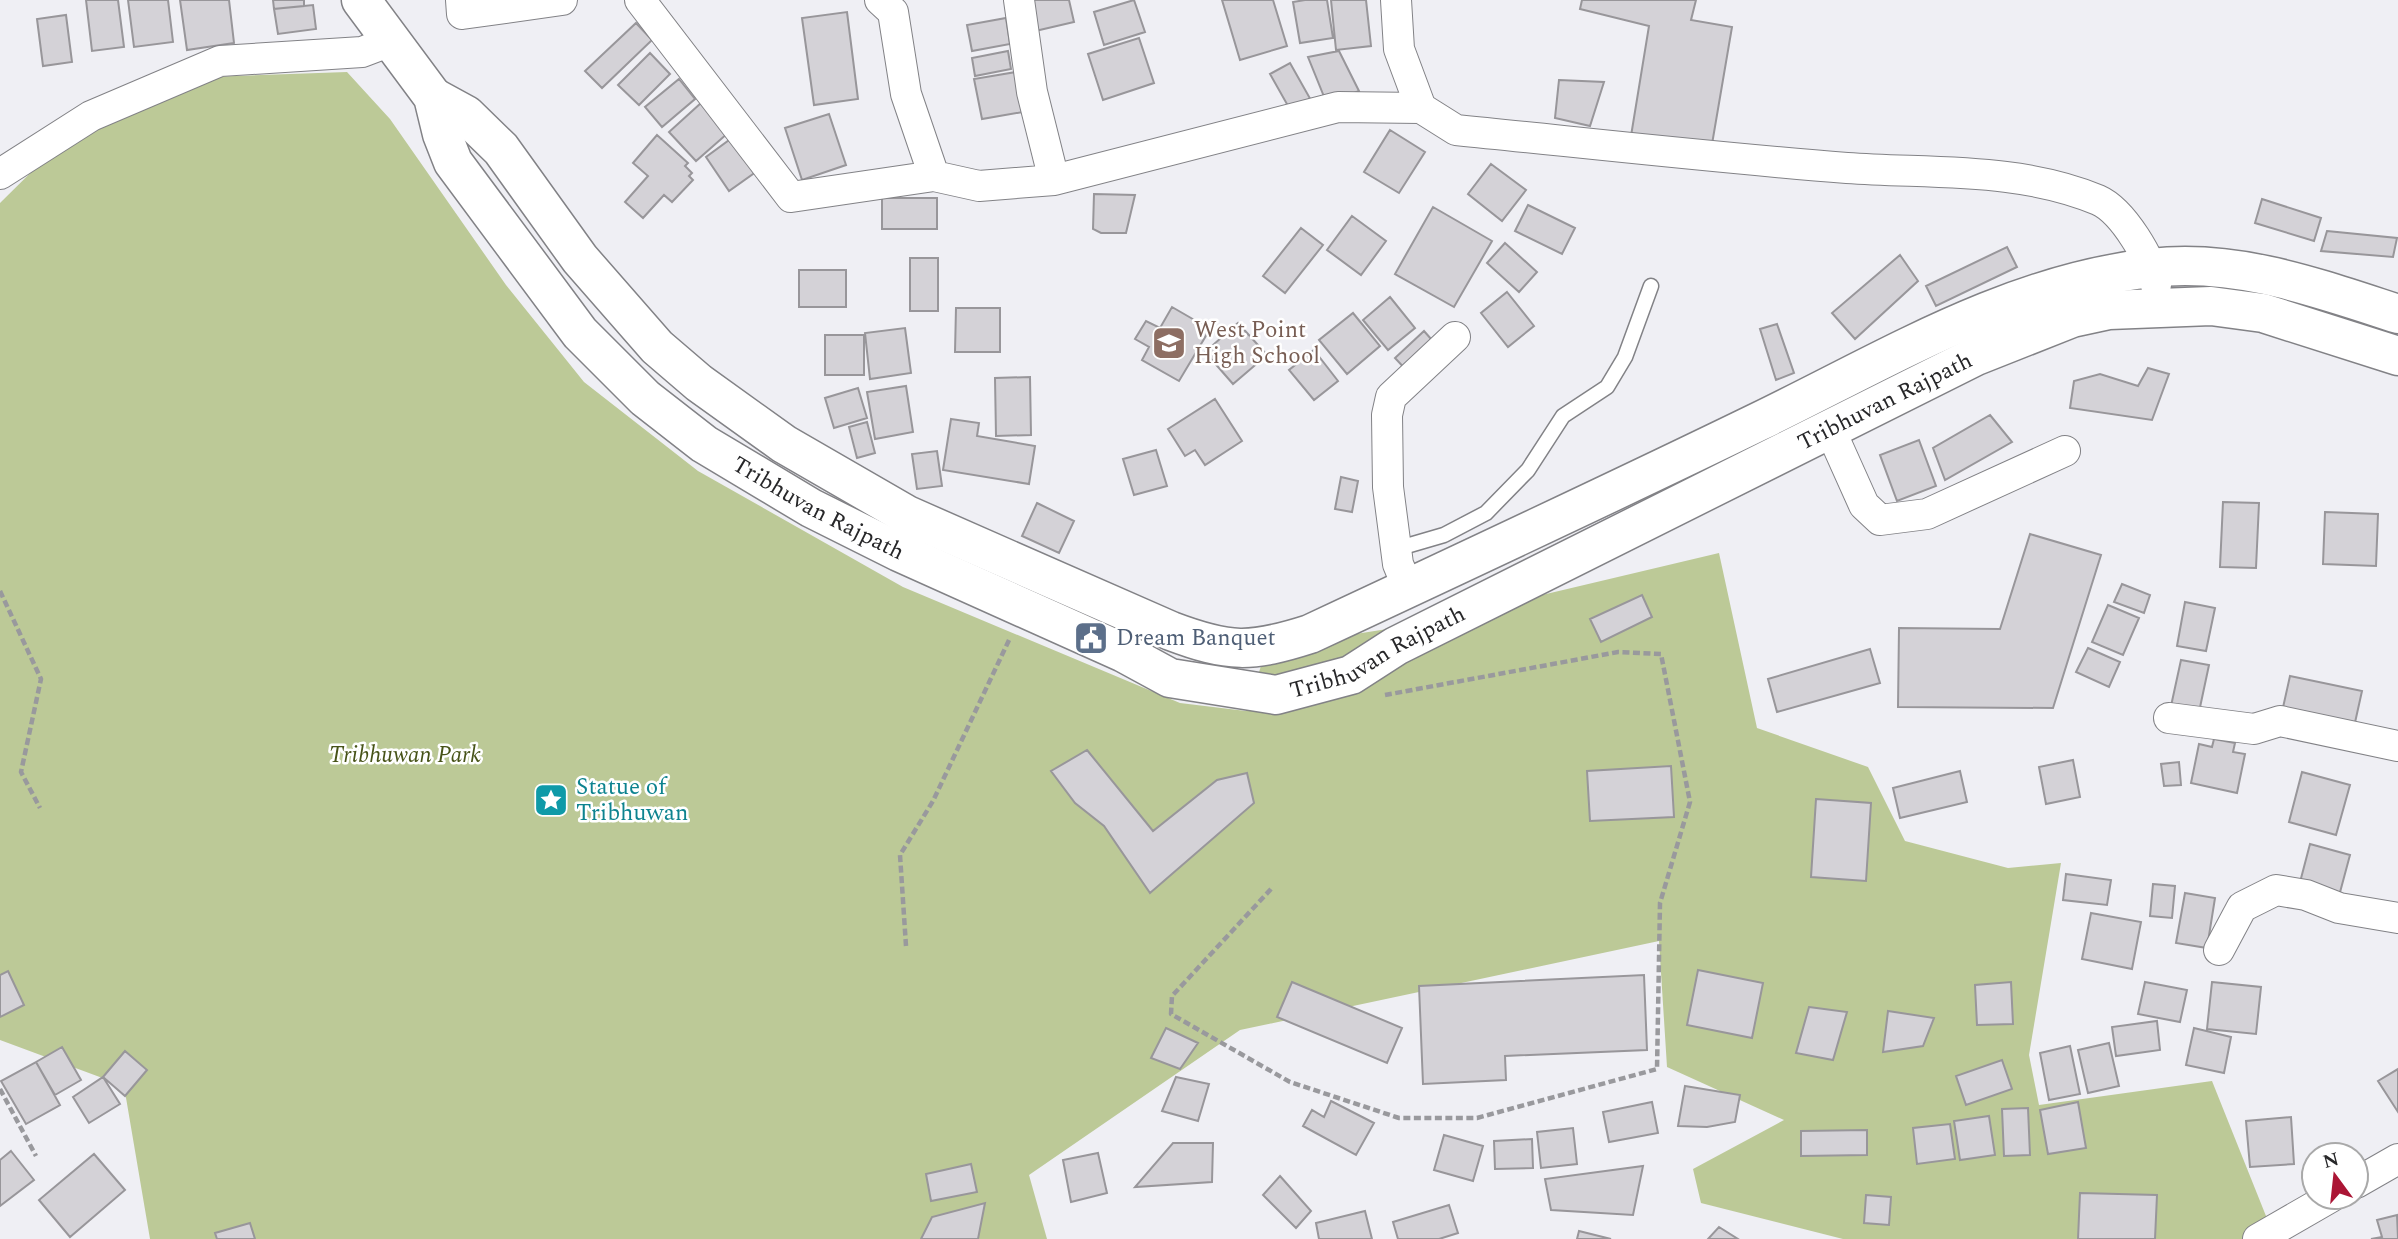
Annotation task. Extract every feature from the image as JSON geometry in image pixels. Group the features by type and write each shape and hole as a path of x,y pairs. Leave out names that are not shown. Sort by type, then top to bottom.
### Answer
{"highway":[{"name":"Tribhuvan Rajpath","path":"361,0 433,97 442,134 453,162 580,333 645,398 704,444 760,478 899,552 1124,653 1170,678 1276,695 1351,676 1396,646 1829,427 1976,356 2059,323 2109,310 2211,306 2263,313 2398,356"},
{"name":"Tribhuvan Rajpath","path":"433,97 466,115 501,149 580,258 657,347 699,383 784,444 907,515 1208,645 1238,649 1267,648 1310,634 1992,309 2088,276 2153,267 2190,266 2246,271 2302,283 2398,314"},
{"path":"760,478 784,444"}],"street":[{"path":"461,0 462,14 562,0"},
{"path":"640,0 791,197 934,176 979,186 1054,180 1338,107 1421,108 1456,130 1846,168 2035,179 2101,202 2131,232 2153,267 2159,306"},
{"path":"880,0 893,12 906,94 934,176"},
{"path":"1019,0 1032,92 1054,180"},
{"path":"1396,0 1399,49 1421,108"},
{"path":"0,174 91,116 220,61 362,51 391,41"},
{"path":"1408,588 1398,564 1388,487 1387,415 1391,397 1455,337"},
{"path":"1829,427 1864,505 1880,520 1927,514 2065,451"},
{"path":"2169,718 2254,729 2280,721 2398,746"},
{"path":"2219,950 2242,907 2276,890 2306,895 2339,908 2398,918"},
{"path":"2370,1175 2398,1159"},
{"path":"2268,1236 2308,1211"}],"lane":[{"path":"1396,549 1444,535 1486,513 1528,470 1563,416 1608,387 1625,357 1651,286"}],"path":[{"path":"0,591 41,679 21,772 40,808"},
{"path":"906,946 900,855 933,801 1023,609"},
{"path":"1271,889 1172,996 1171,1014 1290,1082 1399,1118 1477,1118 1657,1069 1660,903 1690,802 1661,654 1618,652 1375,697"},
{"path":"0,1089 36,1156"}],"green space":[{"name":"Tribhuwan Park","path":"347,72 390,119 506,285 584,382 698,471 903,587 1180,703 1246,711 1267,648 1419,624 1719,553 1757,728 1868,767 1905,841 2008,868 2061,863 2029,1055 2039,1105 2212,1081 2272,1231 2257,1239 1843,1239 1701,1203 1693,1169 1784,1120 1667,1067 1659,941 1240,1030 1029,1175 1047,1239 150,1239 124,1086 0,1040 0,203 87,117 180,78"}],"building":[{"path":"86,0 118,0 124,47 92,51"},
{"path":"128,0 168,0 173,42 134,47"},
{"path":"180,0 229,0 234,43 187,50"},
{"path":"273,0 304,0 304,6 274,9"},
{"path":"1024,0 1069,0 1074,22 1031,32"},
{"path":"1134,0 1145,32 1104,45 1094,12"},
{"path":"1222,0 1273,0 1287,46 1240,60"},
{"path":"1327,0 1333,38 1300,43 1293,2"},
{"path":"1331,0 1366,0 1371,46 1336,50"},
{"path":"1582,0 1696,0 1691,20 1732,27 1711,150 1631,136 1649,26 1580,9"},
{"path":"313,5 316,29 278,34 274,9"},
{"path":"847,12 858,99 814,105 802,18"},
{"path":"66,15 72,62 43,66 37,19"},
{"path":"1006,18 1010,44 972,51 967,25"},
{"path":"636,23 652,40 602,88 585,71"},
{"path":"1139,38 1154,83 1103,100 1088,54"},
{"path":"1008,51 1011,69 975,76 972,58"},
{"path":"1339,51 1359,91 1327,104 1308,57"},
{"path":"650,53 670,74 639,105 618,85"},
{"path":"1290,63 1312,102 1292,113 1270,74"},
{"path":"1016,72 1023,112 982,119 974,79"},
{"path":"679,79 695,99 662,127 645,107"},
{"path":"1559,80 1604,82 1590,126 1555,118"},
{"path":"701,103 728,133 696,161 669,132"},
{"path":"829,114 846,165 802,180 785,128"},
{"path":"1390,130 1425,152 1399,193 1364,172"},
{"path":"657,135 688,163 685,166 692,173 689,176 693,180 672,202 664,195 643,218 625,202 648,176 633,163"},
{"path":"736,135 760,169 729,191 706,157"},
{"path":"1491,164 1526,190 1502,221 1468,194"},
{"path":"1094,194 1135,195 1126,233 1101,233 1093,229"},
{"path":"882,198 937,198 937,229 882,229"},
{"path":"2262,199 2321,218 2314,241 2255,223"},
{"path":"1528,205 1575,228 1562,254 1515,231"},
{"path":"1433,207 1492,241 1454,307 1395,274"},
{"path":"1352,216 1386,241 1361,275 1327,250"},
{"path":"1301,228 1323,245 1285,293 1263,276"},
{"path":"2327,231 2397,238 2393,257 2321,251"},
{"path":"1505,243 1537,272 1519,292 1487,263"},
{"path":"2007,247 2017,267 1936,306 1926,286"},
{"path":"1900,255 1918,281 1855,339 1832,313"},
{"path":"910,258 938,258 938,311 910,311"},
{"path":"799,270 846,270 846,307 799,307"},
{"path":"1507,292 1534,326 1508,347 1481,313"},
{"path":"1390,297 1415,328 1388,350 1363,320"},
{"path":"1172,307 1210,329 1179,381 1142,360 1149,347 1135,339 1146,321 1160,328"},
{"path":"956,308 1000,308 1000,352 955,352"},
{"path":"1353,313 1380,346 1347,374 1319,340"},
{"path":"1238,323 1267,355 1233,384 1205,352"},
{"path":"1777,324 1794,373 1776,380 1760,329"},
{"path":"905,328 911,373 870,379 865,333"},
{"path":"1424,331 1439,348 1410,374 1395,358"},
{"path":"825,335 864,335 864,375 825,375"},
{"path":"1314,350 1338,381 1314,400 1289,370"},
{"path":"2148,368 2169,374 2152,420 2070,408 2074,381 2100,374 2138,386"},
{"path":"1030,377 1031,435 996,436 995,378"},
{"path":"906,386 913,432 875,439 867,392"},
{"path":"858,388 867,418 834,428 825,398"},
{"path":"1215,399 1242,441 1205,465 1195,450 1185,456 1168,429"},
{"path":"1990,415 2012,442 1945,480 1933,448"},
{"path":"951,419 979,423 977,436 1035,446 1029,484 943,470"},
{"path":"867,422 875,453 857,458 849,427"},
{"path":"1919,440 1936,486 1897,501 1880,455"},
{"path":"1156,450 1167,486 1134,495 1123,459"},
{"path":"937,451 942,486 917,489 912,454"},
{"path":"1341,477 1358,481 1352,512 1335,509"},
{"path":"2223,502 2259,503 2256,568 2220,567"},
{"path":"1037,503 1074,521 1059,553 1022,536"},
{"path":"2325,512 2378,514 2376,566 2323,564"},
{"path":"2030,534 2101,555 2053,708 1898,707 1899,628 2000,629"},
{"path":"2122,584 2150,595 2144,613 2114,602"},
{"path":"1642,595 1652,617 1601,642 1590,619"},
{"path":"2185,602 2215,608 2206,651 2177,646"},
{"path":"2108,605 2139,618 2123,655 2092,642"},
{"path":"2088,648 2120,662 2109,687 2076,672"},
{"path":"1870,649 1880,683 1777,712 1768,679"},
{"path":"2181,660 2209,665 2199,712 2171,706"},
{"path":"2290,676 2362,691 2354,727 2282,712"},
{"path":"2214,739 2235,743 2233,752 2245,754 2237,793 2191,783 2199,744 2212,747"},
{"path":"1087,750 1153,831 1217,780 1247,773 1254,803 1150,893 1104,826 1075,803 1051,771"},
{"path":"2073,760 2080,797 2046,804 2039,767"},
{"path":"2179,762 2181,785 2164,786 2161,764"},
{"path":"1671,766 1674,817 1590,821 1587,771"},
{"path":"1960,771 1967,802 1900,818 1893,788"},
{"path":"2302,772 2350,785 2336,835 2289,822"},
{"path":"1816,799 1871,803 1866,881 1811,877"},
{"path":"2310,844 2350,855 2339,896 2299,886"},
{"path":"2066,874 2111,880 2107,905 2063,900"},
{"path":"2153,884 2175,886 2172,918 2150,916"},
{"path":"2185,893 2215,898 2207,948 2176,943"},
{"path":"2091,913 2141,922 2132,969 2082,959"},
{"path":"1698,970 1763,983 1752,1038 1687,1025"},
{"path":"8,971 24,1005 0,1017 0,975"},
{"path":"1644,975 1647,1050 1505,1056 1506,1080 1423,1084 1419,986"},
{"path":"1292,982 1402,1028 1387,1063 1277,1017"},
{"path":"2011,982 2013,1024 1977,1025 1975,985"},
{"path":"2145,982 2187,990 2180,1022 2138,1014"},
{"path":"2212,982 2261,987 2256,1034 2207,1029"},
{"path":"1809,1007 1847,1012 1833,1060 1796,1053"},
{"path":"1888,1011 1934,1018 1923,1046 1883,1052"},
{"path":"2157,1021 2160,1050 2116,1056 2112,1027"},
{"path":"1166,1028 1198,1043 1180,1069 1151,1058"},
{"path":"2194,1028 2231,1037 2224,1073 2186,1065"},
{"path":"2109,1043 2119,1086 2088,1093 2078,1050"},
{"path":"2070,1046 2080,1094 2049,1100 2040,1053"},
{"path":"62,1047 81,1080 55,1095 36,1062"},
{"path":"125,1051 147,1070 125,1096 103,1077"},
{"path":"2002,1060 2012,1089 1966,1105 1956,1076"},
{"path":"36,1062 60,1105 26,1124 1,1081"},
{"path":"2398,1069 2398,1112 2378,1081"},
{"path":"103,1077 120,1104 89,1123 73,1097"},
{"path":"1176,1077 1209,1084 1198,1121 1162,1111"},
{"path":"1685,1086 1740,1095 1735,1122 1707,1127 1678,1126"},
{"path":"1331,1101 1374,1123 1356,1155 1303,1126 1312,1110 1324,1117"},
{"path":"1652,1102 1658,1133 1609,1142 1603,1112"},
{"path":"2078,1102 2086,1148 2048,1154 2040,1110"},
{"path":"2028,1108 2030,1155 2004,1156 2002,1109"},
{"path":"1989,1116 1995,1155 1960,1160 1954,1121"},
{"path":"2291,1117 2294,1164 2250,1167 2246,1121"},
{"path":"1950,1124 1955,1159 1917,1164 1913,1128"},
{"path":"1573,1128 1577,1164 1541,1168 1537,1132"},
{"path":"1867,1130 1867,1155 1801,1156 1801,1131"},
{"path":"1444,1135 1483,1146 1473,1181 1434,1170"},
{"path":"1532,1139 1533,1168 1495,1169 1494,1141"},
{"path":"1173,1143 1213,1143 1212,1182 1135,1187"},
{"path":"11,1151 34,1180 0,1206 0,1160"},
{"path":"1098,1153 1107,1193 1071,1202 1063,1160"},
{"path":"94,1154 125,1190 70,1237 39,1200"},
{"path":"971,1164 977,1192 931,1201 926,1174"},
{"path":"1643,1166 1633,1215 1551,1210 1545,1179"},
{"path":"1280,1176 1311,1211 1296,1228 1263,1195"},
{"path":"2080,1193 2157,1195 2155,1239 2078,1239"},
{"path":"1866,1195 1891,1197 1889,1225 1864,1223"},
{"path":"985,1203 978,1239 921,1239 932,1217"},
{"path":"1449,1205 1458,1233 1439,1239 1398,1239 1393,1222"},
{"path":"1365,1211 1372,1239 1319,1239 1316,1223"},
{"path":"2397,1215 2398,1239 2371,1239 2382,1237 2377,1220"},
{"path":"250,1223 255,1239 217,1239 215,1233"},
{"path":"1719,1227 1738,1239 1708,1239"},
{"path":"1579,1231 1611,1239 1577,1239"}],"place":[{"name":"West Point High School","path":"1169,343"},
{"name":"Dream Banquet","path":"1091,638"},
{"name":"Statue of Tribhuwan","path":"551,800"}]}
